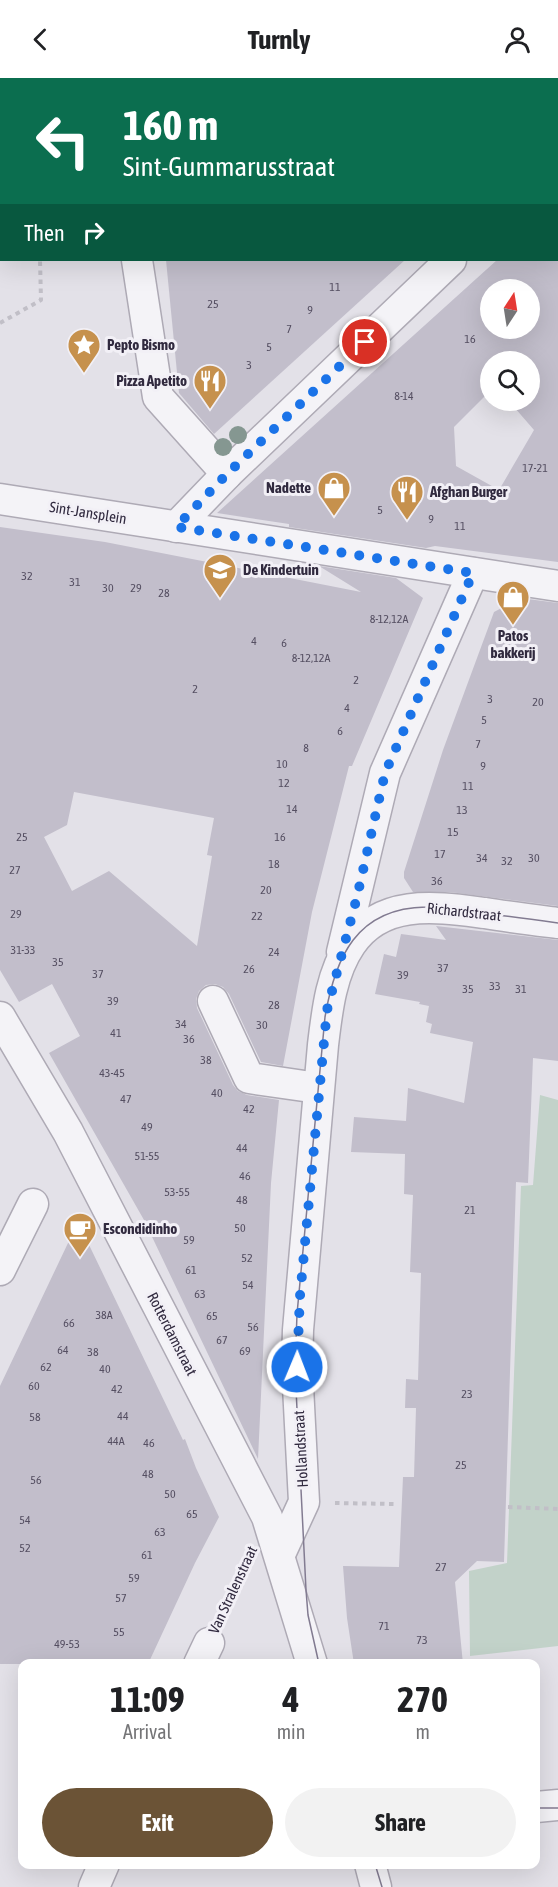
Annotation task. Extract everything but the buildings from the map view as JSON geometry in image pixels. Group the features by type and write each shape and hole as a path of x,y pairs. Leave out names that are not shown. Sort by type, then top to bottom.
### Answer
{"street":[{"path":"137,261 158,397 227,474"},
{"path":"176,527 227,474 450,261"},
{"name":"Sint-Jansplein","path":"0,499 558,586"},
{"name":"Hollandstraat","path":"280,1554 304,1502 297,1367 298,1330 318,1089 327,1010 357,897 385,773 473,573"},
{"name":"Richardstraat","path":"372,922 408,908 424,907 558,923"},
{"name":"Hollandstraat","path":"334,983 350,946 359,933 372,922"},
{"path":"213,1001 249,1078 318,1089"},
{"name":"Rotterdamstraat","path":"0,1017 68,1132 267,1517 311,1659"},
{"path":"0,1270 33,1204"},
{"path":"540,1807 558,1805"},
{"path":"94,1887 102,1869"},
{"path":"371,1869 376,1887"}],"path":[{"path":"0,323 41,300 40,261"},
{"path":"304,1502 394,1504"},
{"path":"508,1507 558,1509"},
{"name":"Van Stralenstraat","path":"204,1653 267,1517"}],"shaded area":[{"path":"540,1095 558,1100 558,1646 470,1656 469,1571 507,1563 521,1186 533,1185"}],"tram line":[{"path":"318,1659 308,1615 306,1590 295,1369 297,1314 325,1017 335,975 353,940 366,927 382,916 402,910 437,907 558,923"},
{"path":"540,1808 558,1808"},
{"path":"377,1869 382,1887"}],"place":[{"name":"Pepto Bismo","path":"84,374"},
{"name":"Pizza Apetito","path":"210,410"},
{"name":"Nadette","path":"334,517"},
{"name":"Afghan Burger","path":"407,521"},
{"name":"De Kindertuin","path":"220,599"},
{"name":"Patos bakkerij","path":"513,626"},
{"name":"Escondidinho","path":"80,1258"}],"route":[{"path":"297,1367 300,1296 327,1010 357,897 385,773 473,573 176,527 227,474 365,342"}]}
